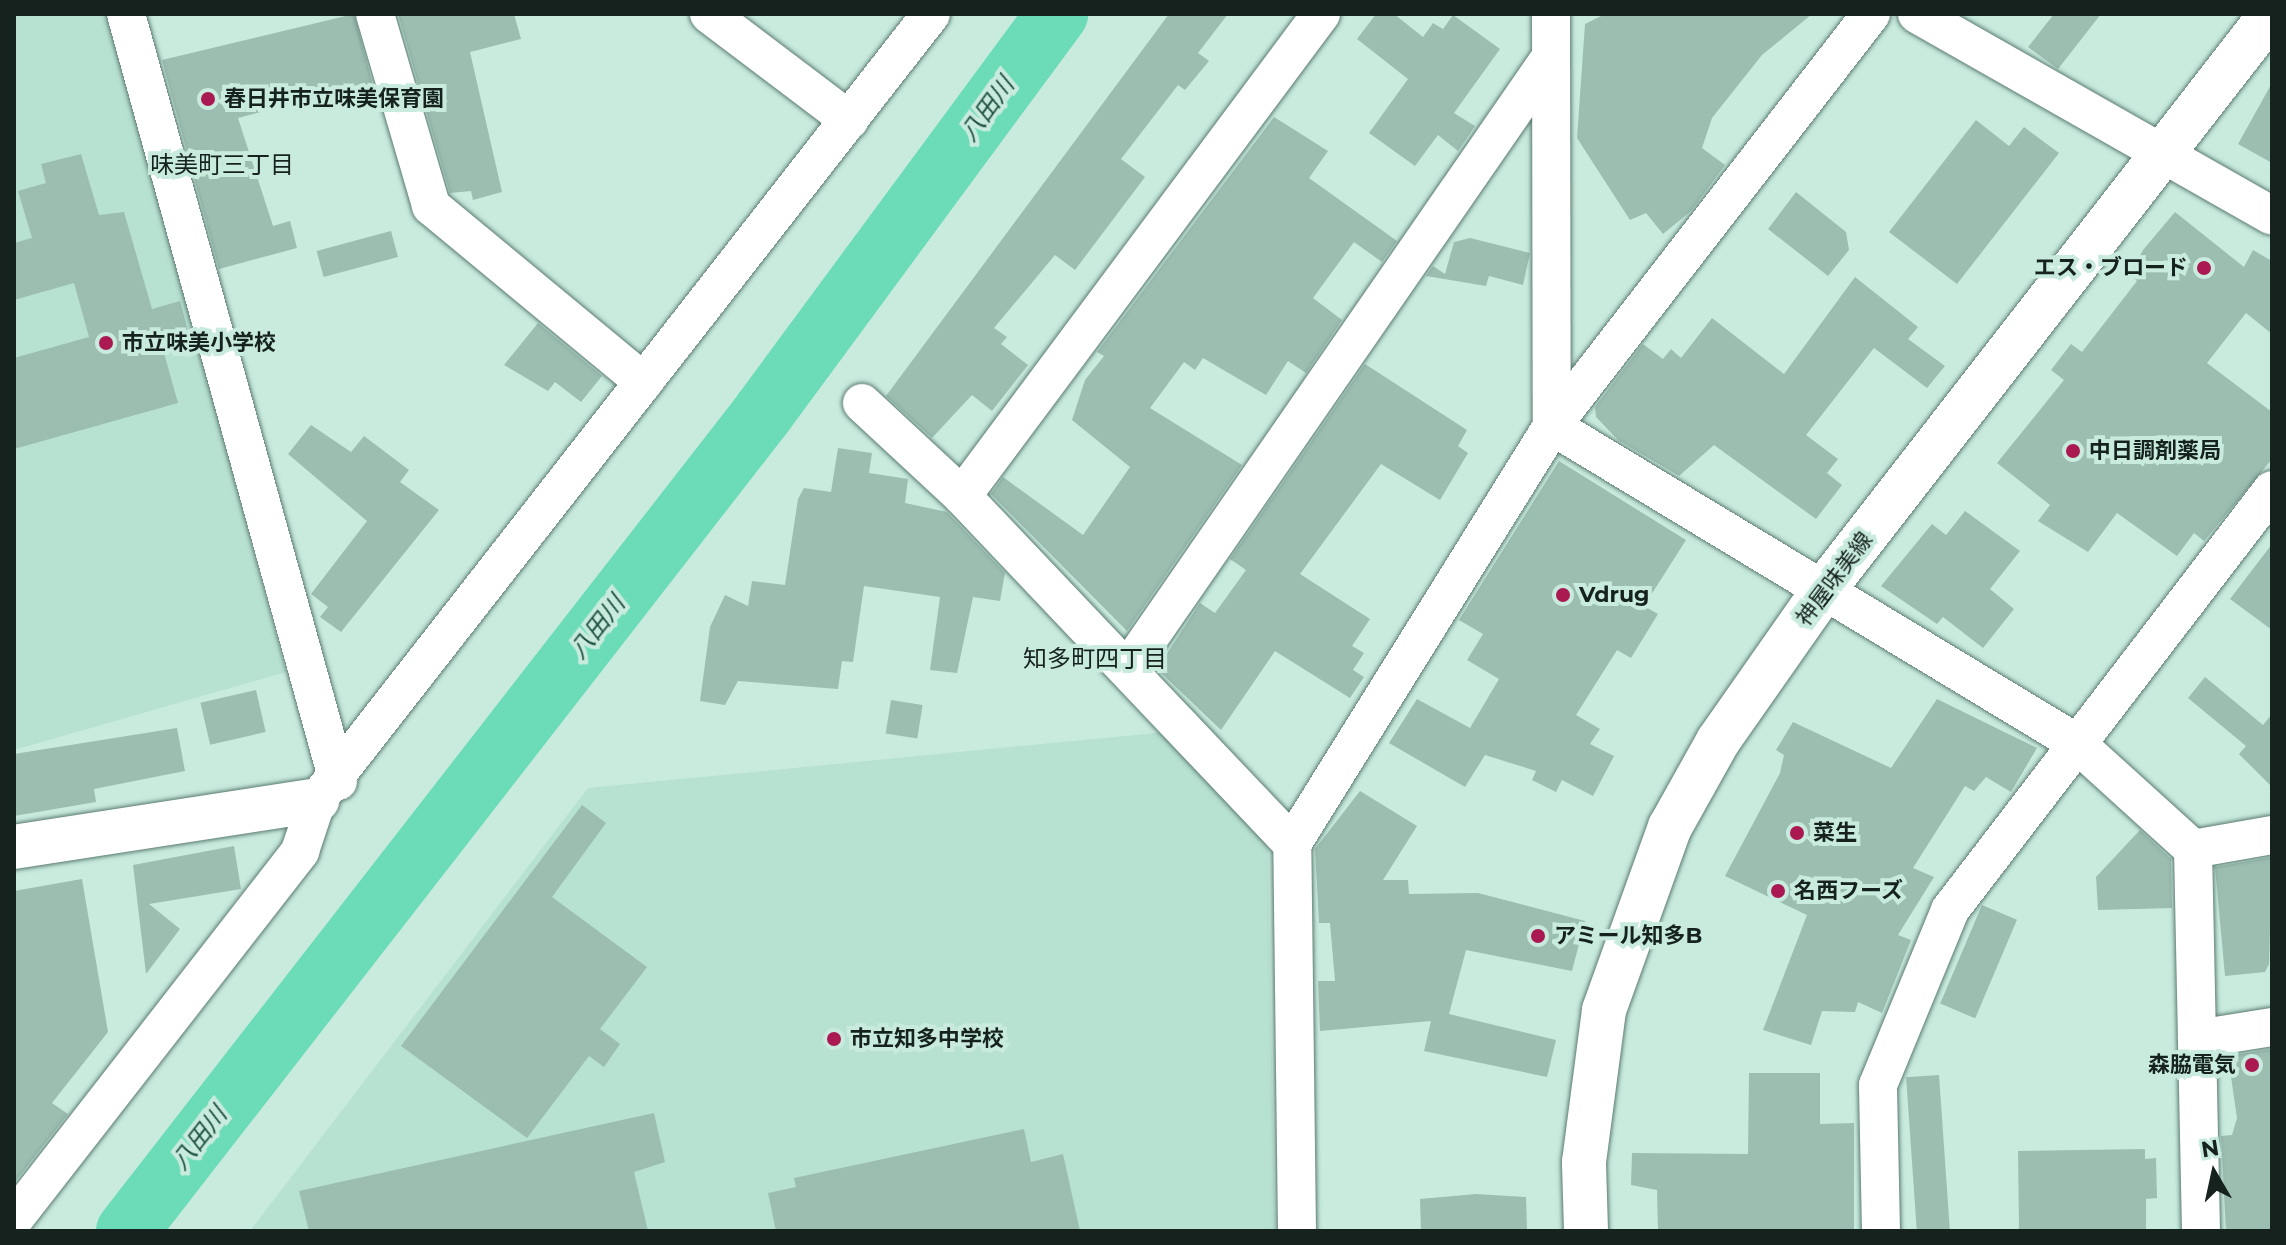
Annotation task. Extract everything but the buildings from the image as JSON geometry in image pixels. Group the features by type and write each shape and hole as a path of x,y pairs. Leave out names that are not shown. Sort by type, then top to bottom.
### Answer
{"main road":[{"name":"神屋味美線","path":"1586,1231 1590,1088 1631,918 1718,741 1825,588 2271,14"},
{"path":"14,847 327,790"}],"street":[{"path":"126,14 327,790"},
{"path":"375,14 431,206 644,382"},
{"path":"709,14 849,120"},
{"path":"14,1219 300,851 327,790 931,14"},
{"path":"962,496 1321,14"},
{"path":"1551,14 1552,426"},
{"path":"1297,1231 1292,844 1552,426 1871,14"},
{"path":"1917,14 2272,216"},
{"path":"1129,667 1550,58"},
{"path":"862,403 962,496 1129,667 1292,844"},
{"path":"1552,426 1825,588 2075,742 2193,849 2201,1231"},
{"path":"1881,1231 1878,1085 1950,910 2075,742 2272,490"},
{"path":"2193,849 2272,835"},
{"path":"2197,1039 2272,1027"}],"shaded area":[{"name":"市立味美小学校","path":"14,14 109,14 286,672 14,750"},
{"name":"市立知多中学校","path":"1166,732 1268,847 1275,1231 250,1231 588,788"}],"waterway":[{"name":"八田川","path":"127,1231 763,413 1057,14"}],"place":[{"name":"春日井市立味美保育園","path":"208,99"},
{"name":"エス・ブロード","path":"2204,268"},
{"name":"市立味美小学校","path":"106,343"},
{"name":"中日調剤薬局","path":"2073,451"},
{"name":"Vdrug","path":"1563,595"},
{"name":"菜生","path":"1797,833"},
{"name":"名西フーズ","path":"1778,891"},
{"name":"アミール知多B","path":"1538,936"},
{"name":"市立知多中学校","path":"834,1039"},
{"name":"森脇電気","path":"2252,1065"}],"district":[{"name":"味美町三丁目","path":"222,165"},
{"name":"知多町四丁目","path":"1095,659"}]}
